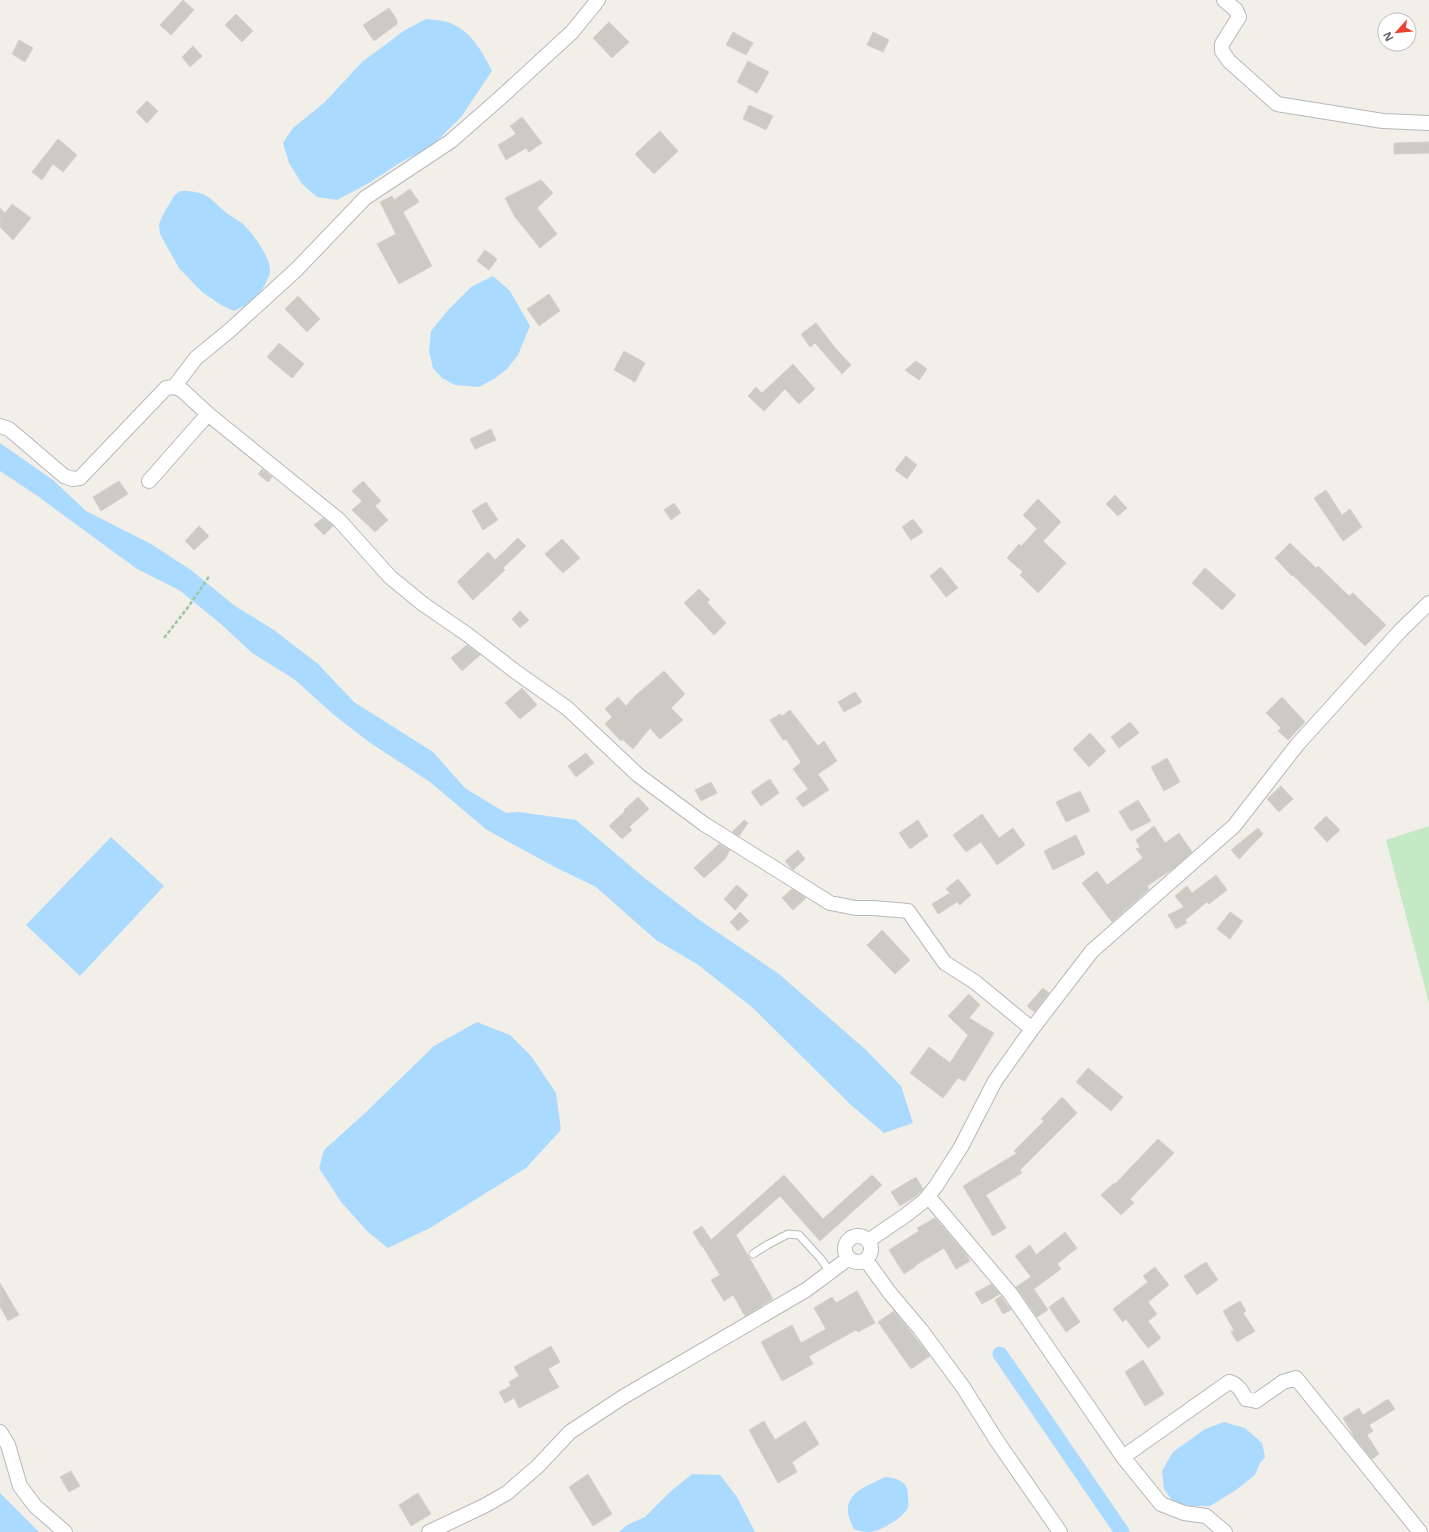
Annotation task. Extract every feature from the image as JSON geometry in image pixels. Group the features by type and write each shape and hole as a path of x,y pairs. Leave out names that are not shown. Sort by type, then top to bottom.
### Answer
{"street":[{"path":"174,387 196,358 297,269 365,198 451,141 572,32 598,0"},
{"path":"1224,0 1236,10 1239,17 1222,44 1222,51 1229,61 1277,104 1383,121 1429,123"},
{"path":"0,426 8,429 64,476 73,480 80,478 166,388 174,387 182,390 208,414 339,520 395,582 423,604 468,635 516,672 567,708 638,775 698,820 830,903 856,908 908,911 945,963 975,982 1032,1029"},
{"path":"149,481 208,414"},
{"path":"868,1241 924,1201 936,1186 960,1147 995,1081 1032,1029 1092,951 1234,826 1297,746 1401,630 1429,603"},
{"path":"928,1196 1010,1293 1123,1457 1161,1504 1184,1513 1206,1516 1225,1532"},
{"path":"860,1236 868,1241 871,1248 871,1253 866,1260 857,1262 849,1258 846,1246 851,1238 860,1236"},
{"path":"429,1532 484,1506 506,1493 538,1466 570,1432 623,1397 806,1290 849,1258"},
{"path":"866,1260 889,1292 921,1330 963,1387 997,1442 1060,1532"},
{"path":"1123,1457 1229,1382 1233,1382 1242,1392 1246,1400 1256,1401 1283,1382 1296,1378 1420,1532"},
{"path":"0,1432 8,1445 20,1486 36,1506 65,1532"}],"lane":[{"path":"753,1254 788,1234 799,1234 821,1259 830,1272"}],"path":[{"path":"164,638 189,606 210,575"}],"green space":[{"path":"1429,826 1429,1003 1386,840"}],"water":[{"path":"426,19 447,22 455,25 469,35 484,56 492,71 461,117 432,146 401,162 369,183 337,200 317,197 302,184 289,163 283,143 293,128 325,102 362,62 405,30"},
{"path":"180,191 197,192 207,196 228,214 243,224 265,253 270,266 270,273 264,286 258,295 234,311 221,305 202,292 179,268 160,234 159,224 164,213 174,196"},
{"path":"493,276 510,291 530,326 518,355 507,369 494,379 479,387 455,385 442,378 433,368 429,351 431,331 449,309 471,287"},
{"path":"0,443 53,480 86,511 151,544 191,570 235,606 274,630 318,664 354,702 433,752 465,788 506,813 519,812 576,820 642,876 698,919 779,974 866,1050 901,1086 913,1123 884,1133 851,1105 753,1008 697,964 656,940 596,887 553,866 487,830 430,782 369,742 334,715 294,679 252,653 221,624 179,590 137,569 36,495 0,471"},
{"path":"111,837 164,886 80,976 26,925"},
{"path":"477,1022 510,1035 531,1056 556,1093 561,1130 526,1168 430,1228 388,1248 368,1232 341,1202 319,1168 324,1150 363,1115 434,1046"},
{"path":"1224,1422 1245,1428 1262,1443 1265,1457 1260,1463 1255,1475 1236,1490 1210,1506 1187,1506 1172,1500 1164,1489 1162,1471 1173,1452 1205,1429"},
{"path":"692,1474 720,1475 737,1497 755,1532 619,1532 627,1525 645,1517 670,1492"},
{"path":"886,1477 899,1480 907,1488 908,1507 906,1511 892,1523 880,1529 869,1532 854,1529 849,1518 848,1509 850,1501 860,1490"},
{"path":"0,1493 39,1532 0,1532"}],"building":[{"path":"183,0 194,10 171,35 160,25"},
{"path":"389,8 397,20 397,24 374,41 363,25"},
{"path":"236,14 253,31 242,42 225,25"},
{"path":"609,22 629,42 612,58 593,38"},
{"path":"733,32 753,43 746,55 726,45"},
{"path":"873,32 889,40 883,52 867,45"},
{"path":"19,40 33,48 25,62 12,54"},
{"path":"193,46 202,56 190,67 182,57"},
{"path":"748,61 769,72 757,93 737,82"},
{"path":"147,101 158,111 147,123 136,112"},
{"path":"749,105 773,116 766,130 743,119"},
{"path":"522,117 542,143 529,152 526,148 506,160 498,145 516,134 510,126"},
{"path":"660,131 678,151 654,174 635,154"},
{"path":"58,139 77,155 63,172 53,164 42,180 32,172"},
{"path":"1429,142 1429,153 1394,154 1394,143"},
{"path":"541,180 553,193 537,208 557,234 540,248 515,217 505,198"},
{"path":"410,189 419,202 403,212 432,266 399,284 377,244 396,234 380,202 392,196 394,200"},
{"path":"12,204 31,218 13,240 0,227 0,208 5,213"},
{"path":"485,250 497,259 489,270 477,261"},
{"path":"549,294 560,311 539,326 527,309"},
{"path":"298,296 320,319 307,332 285,309"},
{"path":"816,323 836,349 851,365 842,374 815,343 810,347 801,334"},
{"path":"279,343 304,364 292,378 267,357"},
{"path":"624,351 645,363 635,382 614,370"},
{"path":"916,361 927,369 919,380 905,370"},
{"path":"793,364 815,389 799,404 785,389 764,411 748,396 756,387 762,393"},
{"path":"491,429 496,440 475,449 470,439"},
{"path":"906,456 917,465 907,479 895,470"},
{"path":"262,469 272,477 268,482 258,474"},
{"path":"119,481 128,494 101,511 93,497"},
{"path":"363,481 381,501 375,506 388,520 375,532 352,510 362,501 352,491"},
{"path":"1326,490 1342,515 1350,509 1362,527 1343,541 1314,498"},
{"path":"1115,495 1127,508 1118,516 1106,504"},
{"path":"1038,499 1061,522 1043,541 1066,563 1038,593 1020,575 1023,572 1007,558 1019,544 1021,546 1037,529 1023,515"},
{"path":"486,502 498,520 483,530 472,511"},
{"path":"674,503 681,513 671,520 664,510"},
{"path":"323,518 333,526 324,535 314,525"},
{"path":"913,519 923,532 911,540 902,527"},
{"path":"199,526 209,536 194,550 185,541"},
{"path":"518,538 526,546 503,568 505,570 473,600 457,582 488,552 495,560"},
{"path":"562,539 580,558 563,573 545,554"},
{"path":"1290,543 1316,568 1318,566 1349,596 1353,593 1386,625 1365,646 1275,558"},
{"path":"941,567 958,588 946,597 930,576"},
{"path":"1205,568 1236,595 1222,610 1192,583"},
{"path":"699,589 710,600 707,602 726,623 714,635 684,603"},
{"path":"520,611 529,620 520,628 512,619"},
{"path":"467,645 480,655 462,671 451,658"},
{"path":"664,671 685,694 671,708 683,720 660,739 650,728 633,749 622,739 621,741 605,724 612,717 605,709 618,697 626,706 635,696"},
{"path":"522,688 537,705 520,719 505,703"},
{"path":"855,692 862,702 844,712 838,702"},
{"path":"1282,697 1305,722 1288,740 1278,731 1281,728 1266,713"},
{"path":"790,710 818,746 824,741 837,761 818,774 829,790 803,807 796,798 808,789 793,769 801,762 786,739 783,740 770,720 780,714 782,716"},
{"path":"1130,722 1139,733 1119,748 1111,737"},
{"path":"1090,733 1106,751 1089,767 1073,749"},
{"path":"586,753 594,763 576,777 568,766"},
{"path":"1167,758 1180,782 1164,791 1151,767"},
{"path":"770,779 779,793 761,806 751,792"},
{"path":"711,782 717,793 701,801 695,790"},
{"path":"1281,786 1293,799 1279,812 1267,799"},
{"path":"1080,791 1090,811 1066,822 1056,802"},
{"path":"638,797 649,809 629,827 632,830 622,839 609,826"},
{"path":"1138,800 1151,821 1131,831 1119,812"},
{"path":"982,814 999,838 1013,828 1025,845 997,865 981,842 966,852 953,835"},
{"path":"1326,816 1340,830 1327,842 1314,828"},
{"path":"744,820 748,823 739,836 732,832"},
{"path":"918,820 928,836 910,849 899,833"},
{"path":"1154,826 1165,843 1179,833 1192,852 1174,868 1147,886 1149,889 1112,922 1082,883 1097,871 1107,885 1143,858 1136,849 1140,847 1136,840"},
{"path":"1258,828 1263,834 1239,859 1231,850"},
{"path":"1076,835 1085,854 1053,870 1044,851"},
{"path":"719,844 730,850 725,859 704,878 694,868"},
{"path":"798,850 805,859 793,870 785,861"},
{"path":"1216,875 1227,890 1209,904 1207,902 1185,920 1187,923 1176,929 1168,915 1184,907 1175,896 1187,886 1192,893"},
{"path":"958,879 971,895 960,905 957,902 938,914 932,904 950,893 946,889"},
{"path":"737,885 748,895 735,910 724,899"},
{"path":"792,889 806,898 793,910 782,898"},
{"path":"740,912 749,921 738,931 730,922"},
{"path":"1230,912 1243,921 1230,939 1217,929"},
{"path":"882,930 910,960 895,974 867,945"},
{"path":"1043,988 1049,993 1034,1012 1027,1006"},
{"path":"969,994 980,1005 969,1018 994,1033 965,1081 958,1078 943,1098 910,1073 929,1047 950,1063 968,1035 948,1016"},
{"path":"1088,1068 1123,1097 1111,1111 1076,1082"},
{"path":"1062,1097 1077,1113 1020,1170 1022,1173 986,1195 1006,1228 993,1236 963,1186 1017,1153 1014,1151 1044,1121 1041,1119"},
{"path":"1158,1139 1174,1153 1130,1199 1134,1203 1121,1215 1101,1195 1114,1183 1115,1184"},
{"path":"784,1175 823,1219 872,1175 882,1185 820,1241 780,1196 736,1235 773,1299 745,1316 733,1295 724,1301 711,1280 720,1275 703,1247 708,1243 702,1247 693,1232 702,1226 711,1240"},
{"path":"916,1177 923,1189 916,1196 900,1206 891,1192"},
{"path":"935,1218 966,1254 970,1261 956,1269 944,1248 904,1274 889,1250 919,1231 917,1228"},
{"path":"1065,1232 1077,1248 1057,1264 1061,1269 1034,1289 1048,1310 1037,1317 1016,1287 1031,1277 1015,1256 1030,1245 1036,1255"},
{"path":"1206,1262 1218,1280 1197,1295 1184,1276"},
{"path":"1155,1267 1169,1285 1148,1302 1157,1314 1148,1321 1161,1338 1148,1348 1126,1319 1123,1322 1113,1309 1148,1282 1143,1276"},
{"path":"0,1283 19,1315 8,1321 0,1306"},
{"path":"991,1284 1000,1294 982,1304 975,1293"},
{"path":"857,1291 875,1323 858,1332 856,1330 809,1356 813,1364 782,1381 761,1342 792,1325 801,1343 826,1329 814,1308 832,1297 836,1303"},
{"path":"1001,1296 1011,1310 1003,1314 995,1300"},
{"path":"1063,1297 1080,1322 1066,1332 1049,1307"},
{"path":"1240,1301 1246,1311 1243,1313 1255,1331 1237,1342 1231,1332 1234,1330 1223,1311"},
{"path":"894,1311 930,1356 911,1369 878,1322"},
{"path":"551,1346 560,1362 548,1369 559,1387 519,1408 514,1398 505,1403 499,1392 511,1386 509,1382 519,1376 514,1367"},
{"path":"1143,1360 1164,1394 1145,1406 1125,1372"},
{"path":"1388,1399 1395,1409 1369,1425 1373,1431 1367,1435 1379,1454 1372,1459 1355,1438 1343,1418 1359,1408 1363,1415"},
{"path":"764,1421 775,1440 805,1421 819,1444 792,1462 797,1472 778,1483 749,1430"},
{"path":"71,1471 80,1486 69,1492 60,1477"},
{"path":"588,1474 612,1514 593,1526 569,1487"},
{"path":"418,1493 431,1514 411,1526 399,1505"}],"waterway":[{"path":"1000,1354 1122,1532"}]}
